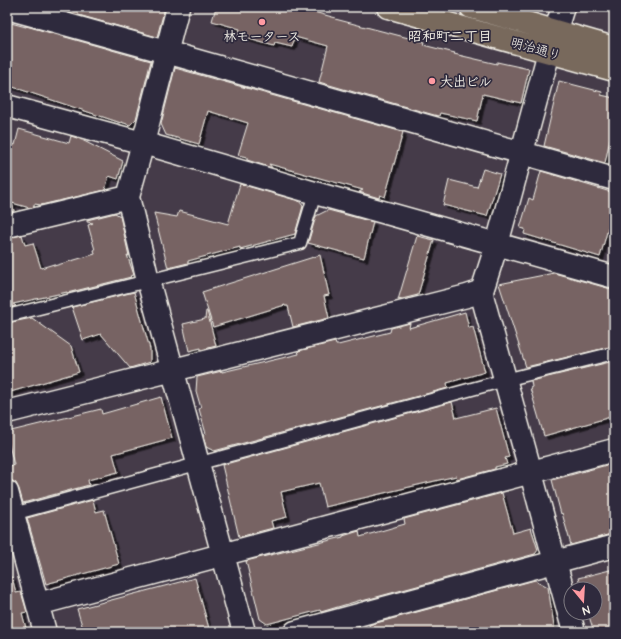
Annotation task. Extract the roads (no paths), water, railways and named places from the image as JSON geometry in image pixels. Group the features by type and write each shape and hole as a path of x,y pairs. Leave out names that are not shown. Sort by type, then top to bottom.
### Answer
{"main road":[{"name":"明治通り","path":"388,7 552,42 614,48"},
{"name":"明治通り","path":"471,7 614,70"}],"street":[{"path":"178,7 128,197 148,280 244,632"},
{"path":"563,7 552,42 497,244 482,290 483,299 574,632"},
{"path":"7,8 614,179"},
{"path":"7,106 614,277"},
{"path":"7,226 128,197"},
{"path":"7,412 468,296 482,290"},
{"path":"38,604 614,450"},
{"path":"7,492 45,632"},
{"path":"295,632 614,546"}],"lane":[{"path":"7,316 300,243 315,193"},
{"path":"13,514 505,380 614,353"}],"place":[{"name":"林モータース","path":"262,22"},
{"name":"大出ビル","path":"432,81"}],"district":[{"name":"昭和町二丁目","path":"450,36"}]}
